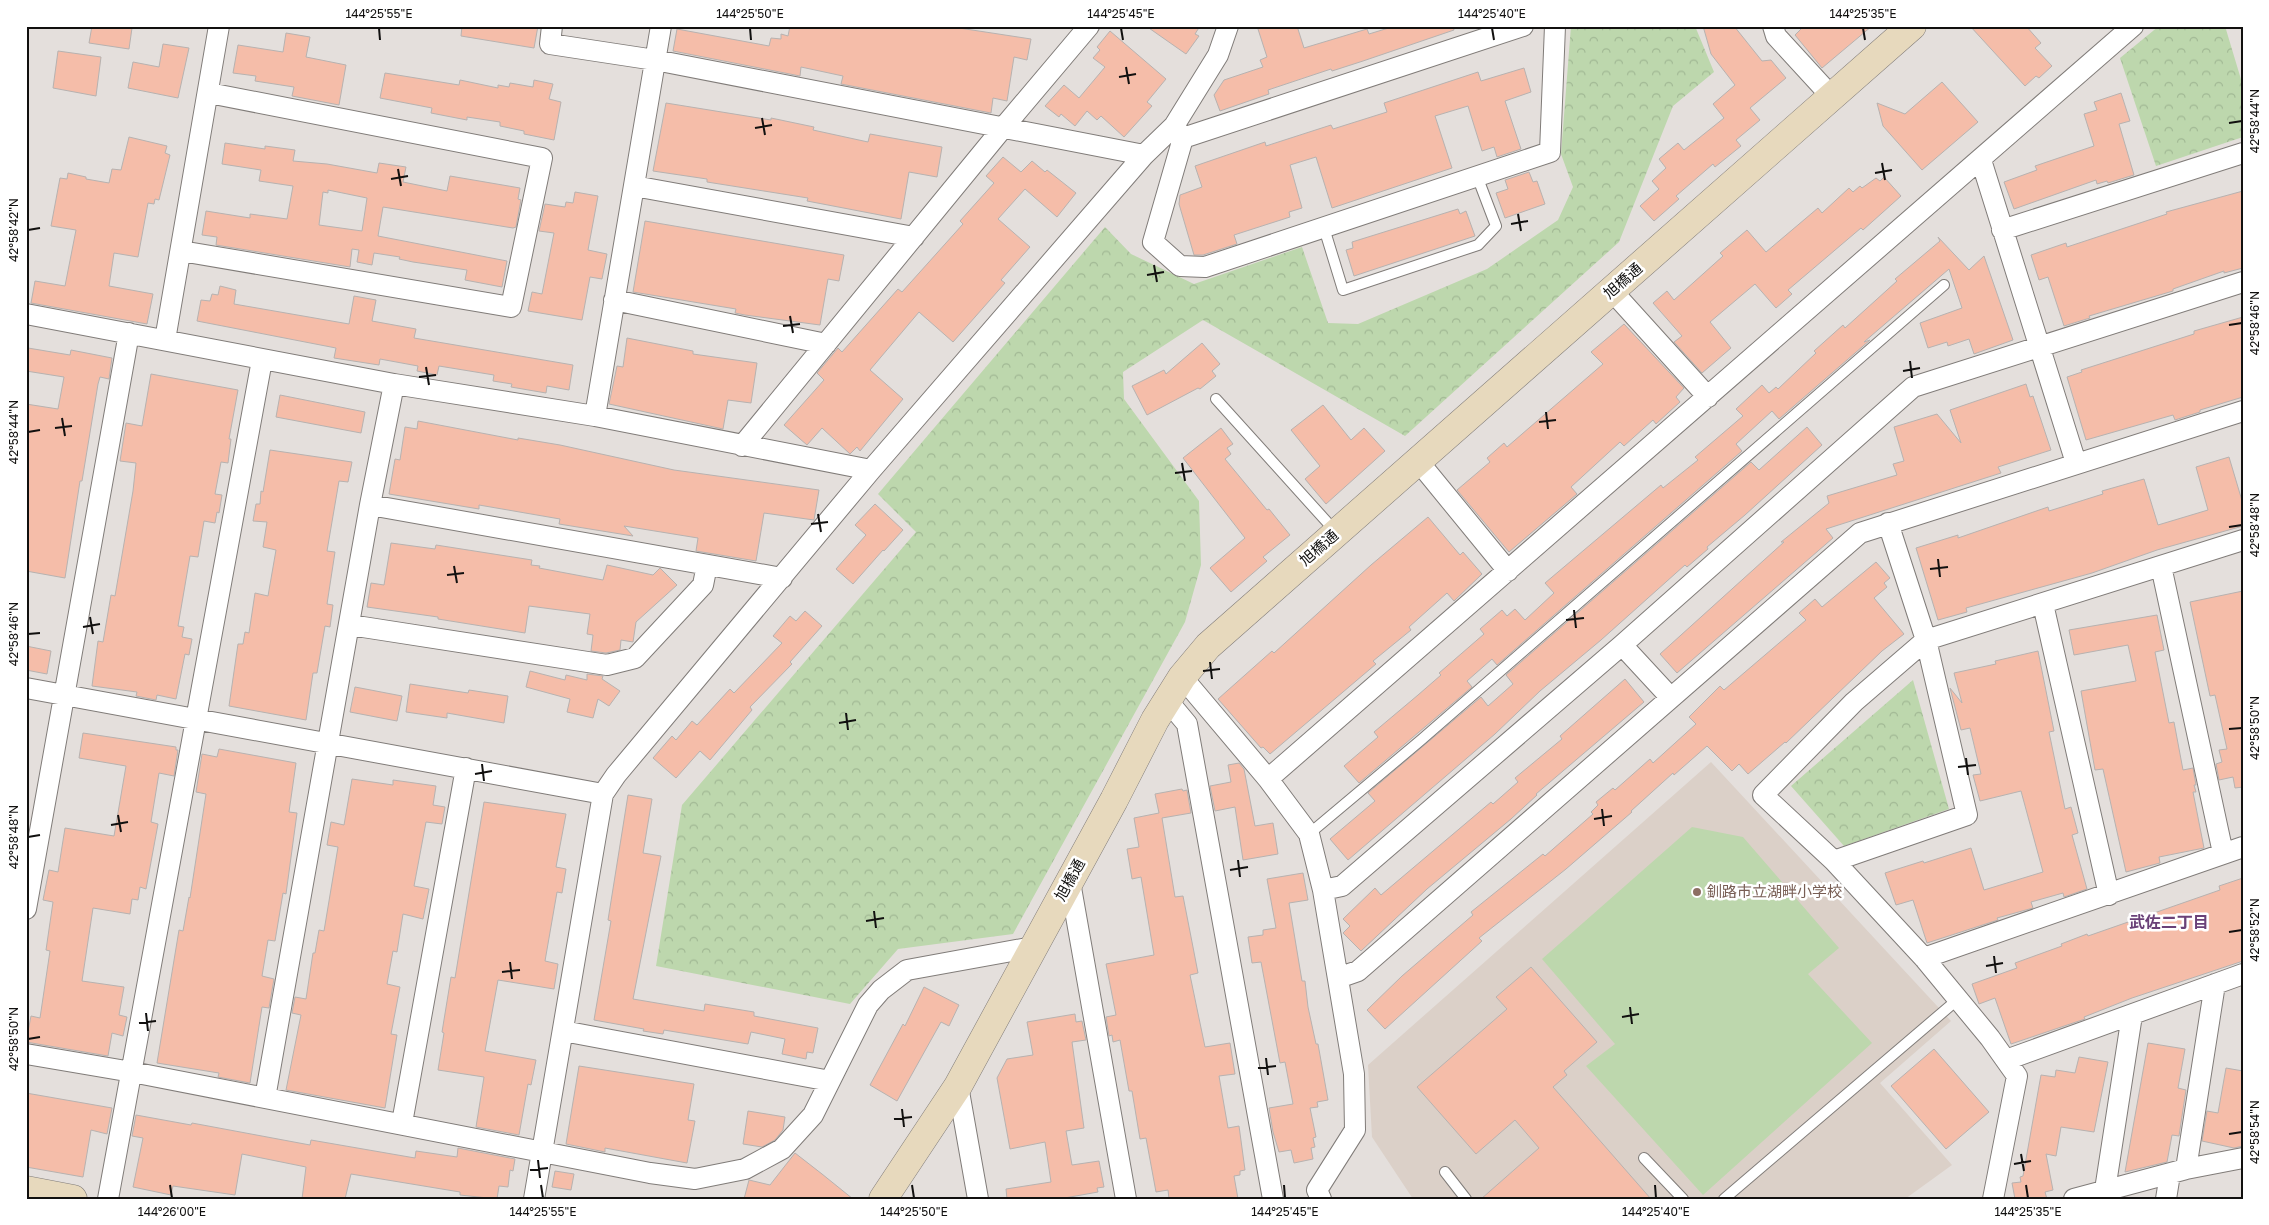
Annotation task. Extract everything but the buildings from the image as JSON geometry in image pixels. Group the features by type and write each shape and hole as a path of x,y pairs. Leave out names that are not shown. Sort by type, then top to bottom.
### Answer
{"street":[{"path":"165,340 209,93 219,26"},
{"path":"552,26 550,44 655,60 1002,129 1144,155"},
{"path":"595,416 661,26"},
{"path":"1228,26 1218,55 1178,132 1153,242 1180,266 1205,268 1550,152 1555,26"},
{"path":"534,1199 603,794 616,775 870,470 1144,155 1178,132 1522,26"},
{"path":"1773,26 1776,36 1832,97"},
{"path":"1268,779 2133,26"},
{"path":"742,446 1002,129 1082,27"},
{"name":"旭橋通","path":"883,1199 958,1086 1167,700 1182,677 1208,646 1832,97 1907,28"},
{"path":"180,251 511,308 542,158 209,93"},
{"path":"2002,230 2243,153"},
{"path":"1981,160 2076,464"},
{"path":"634,186 914,237"},
{"path":"1324,890 1342,886 1622,645 1913,387 2243,282"},
{"path":"1612,291 1708,397"},
{"path":"614,300 826,344"},
{"path":"26,314 394,384 595,416 870,470"},
{"path":"26,909 129,333"},
{"path":"108,1199 262,360"},
{"path":"265,1098 370,505 394,384"},
{"path":"1338,978 1358,971 1860,533 2243,411"},
{"path":"1418,461 1508,571"},
{"path":"370,505 782,578"},
{"path":"1834,862 1967,815 1926,640 1888,523"},
{"path":"1992,1199 2016,1076 2006,1060 1924,958 1834,862 1764,794 1854,702 1926,640 2243,540"},
{"path":"350,625 607,665 635,658 703,586 707,564"},
{"path":"2161,566 2223,853"},
{"path":"2043,604 2109,894"},
{"path":"1622,645 1671,698"},
{"path":"1182,677 1268,779 1309,834 1324,890 1354,1074 1355,1130 1318,1190 1321,1199"},
{"path":"26,688 603,794"},
{"path":"1167,700 1187,724 1273,1199"},
{"path":"402,1124 466,768"},
{"path":"1924,958 2243,847"},
{"path":"1070,882 1126,1199"},
{"path":"26,1054 132,1072 650,1173 695,1179 745,1169 782,1150 813,1115 868,1005 881,990 907,970 1033,947"},
{"path":"2006,1060 2243,974"},
{"path":"2166,1199 2178,1172 2215,984"},
{"path":"2105,1190 2132,1015"},
{"path":"563,1031 830,1081"},
{"path":"958,1086 978,1199"},
{"path":"2074,1199 2178,1172 2243,1158"},
{"path":"26,1190 74,1199"}],"lane":[{"path":"1324,228 1343,290 1478,246 1496,226 1477,176"},
{"path":"1309,834 1421,740 1944,285"},
{"path":"1216,399 1337,532"},
{"path":"1724,1199 1957,1000"},
{"path":"1644,1158 1683,1199"},
{"path":"1445,1172 1466,1199"}],"shaded area":[{"name":"釧路市立湖畔小学校","path":"1711,762 1951,1021 1880,1083 1952,1165 1905,1199 1413,1199 1372,1137 1368,1065"}],"green space":[{"path":"1571,26 1695,26 1714,72 1673,106 1619,242 1405,436 1203,320 1123,372 1124,399 1199,501 1201,565 1185,622 1013,934 898,949 850,1004 656,966 682,805 916,532 878,494 1105,227 1131,254 1194,284 1302,247 1328,323 1358,324 1487,269 1558,220 1573,187 1561,154"},
{"path":"2159,26 2225,26 2243,86 2243,137 2156,166 2120,58"},
{"path":"1913,680 1949,809 1844,846 1791,786"},
{"path":"1692,827 1743,837 1839,948 1808,974 1872,1043 1703,1195 1586,1066 1615,1044 1542,959"}],"place":[{"name":"釧路市立湖畔小学校","path":"1697,892"}],"district":[{"name":"武佐二丁目","path":"2169,922"}]}
